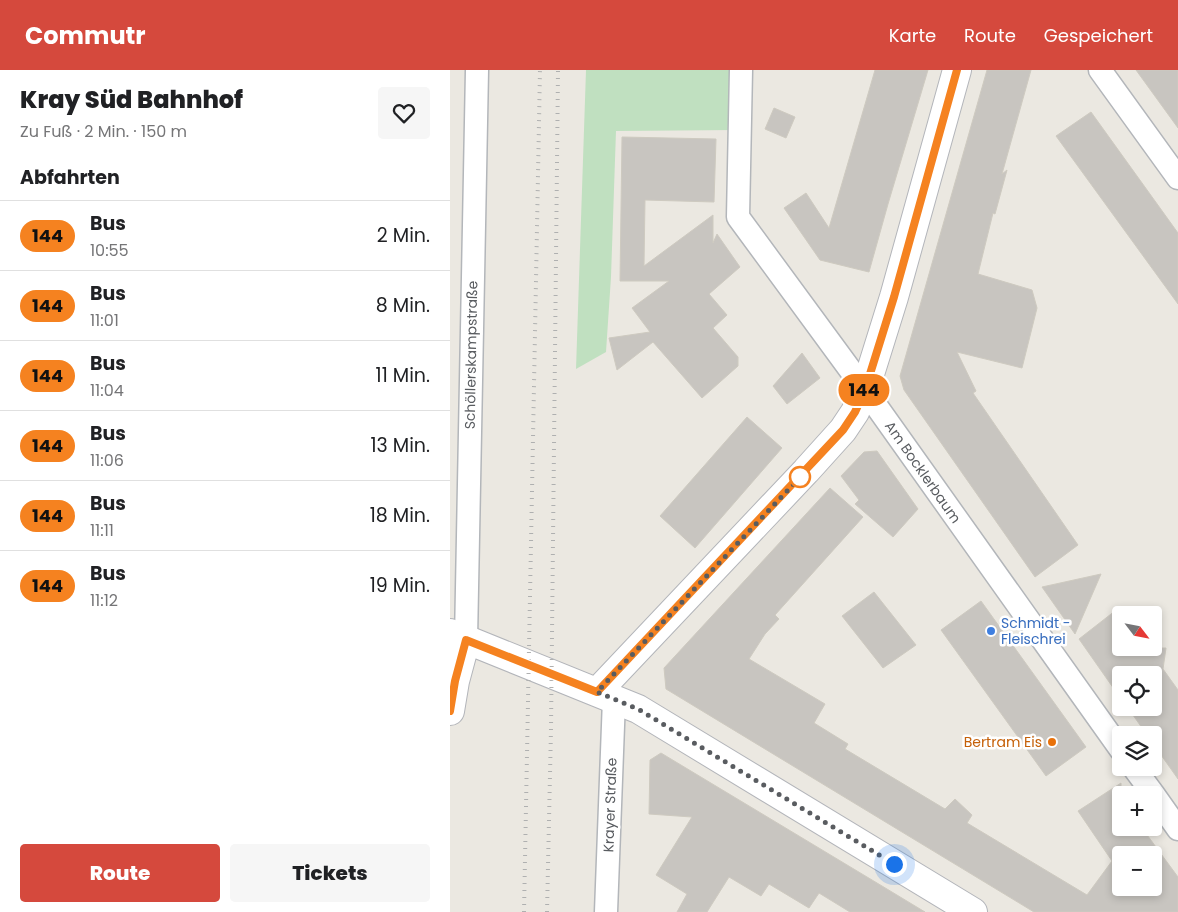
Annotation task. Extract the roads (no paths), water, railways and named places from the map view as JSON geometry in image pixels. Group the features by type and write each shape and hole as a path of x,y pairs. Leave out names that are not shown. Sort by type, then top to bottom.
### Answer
{"main road":[{"path":"605,696 843,430 855,412 865,390 894,297 957,70"},
{"path":"450,711 455,681 458,637 638,709 974,912"}],"street":[{"name":"Schöllerskampstraße","path":"458,637 477,70"},
{"name":"Am Bocklerbaum","path":"741,70 738,216 865,390 1112,737"},
{"path":"1100,70 1178,178"},
{"name":"Krayer Straße","path":"605,696 606,912"},
{"path":"1162,806 1178,829"}],"railway":[{"path":"524,912 540,70"},
{"path":"547,912 551,729 558,70"}],"place":[{"name":"Schmidt - Fleischrei","path":"991,631"},
{"name":"Bertram Eis","path":"1052,742"}]}
